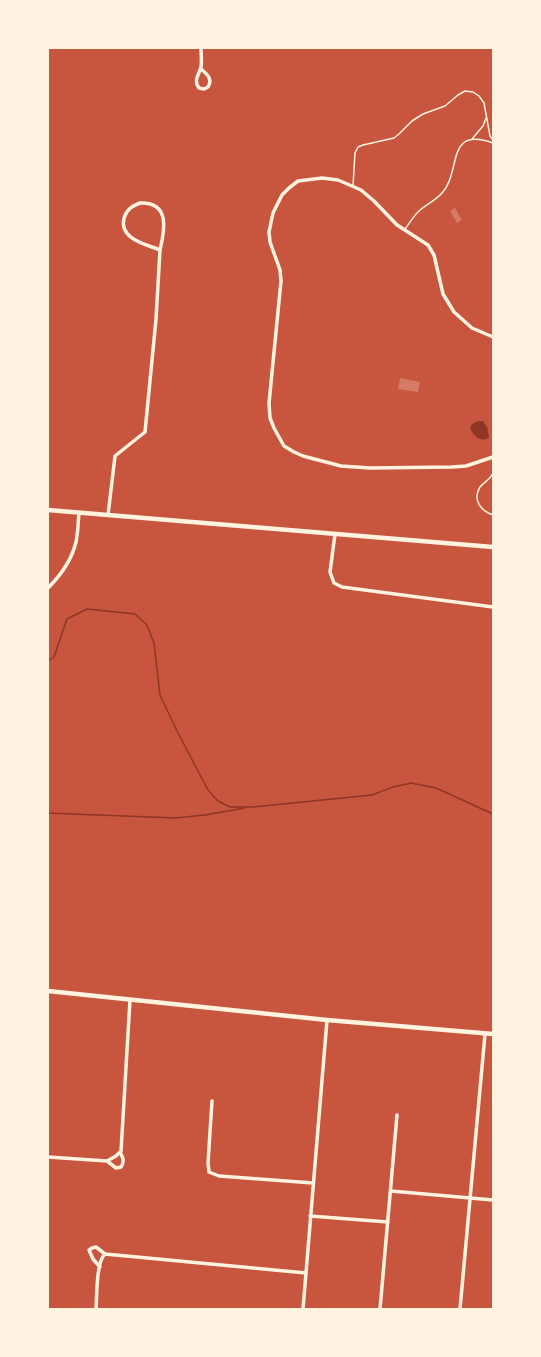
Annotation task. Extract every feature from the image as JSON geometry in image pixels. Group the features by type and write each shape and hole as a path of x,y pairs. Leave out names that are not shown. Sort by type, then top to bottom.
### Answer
{"street":[{"path":"201,48 201,69 196,79 196,85 199,88 204,89 208,87 210,80 201,69"},
{"path":"493,337 472,328 454,312 443,294 432,250 428,245 397,224 368,195 353,186 338,180 322,178 298,181 282,195 273,213 269,232 270,242 280,270 281,281 269,402 270,418 284,446 303,456 341,466 370,468 452,467 479,463 493,457"},
{"path":"108,515 115,456 145,432 156,319 160,250 164,230 163,216 154,205 140,203 133,206 128,210 124,222 124,228 127,235 138,242 160,250"},
{"path":"48,510 493,547"},
{"path":"48,588 61,573 74,552 77,540 79,513"},
{"path":"335,534 330,572 334,583 344,588 493,607"},
{"path":"329,586 334,583"},
{"path":"48,991 327,1020 493,1034"},
{"path":"107,1161 116,1168 121,1167 124,1163 124,1158 120,1152 130,1000"},
{"path":"303,1309 327,1020"},
{"path":"460,1309 484,1034"},
{"path":"212,1101 208,1163 210,1172 219,1176 313,1183"},
{"path":"380,1309 397,1115"},
{"path":"48,1157 107,1161 120,1152"},
{"path":"391,1191 493,1200"},
{"path":"310,1216 388,1222"},
{"path":"100,1267 93,1259 89,1250 92,1248 96,1247 107,1254 306,1273"},
{"path":"96,1309 102,1257 107,1254"}],"lane":[{"path":"353,186 355,157 358,147 394,138 400,134 412,121 423,114 445,106 465,91 473,92 479,96 484,103 490,136 493,140"},
{"path":"405,229 418,212 443,192 449,181 460,145 471,140 479,133 486,118"},
{"path":"471,140 483,140 493,143"},
{"path":"493,473 490,479 481,486 477,498 482,509 493,515"}],"shaded area":[{"path":"478,421 483,421 487,427 489,437 487,439 477,437 470,428 472,424"}],"building":[{"path":"455,208 462,220 457,223 450,211"},
{"path":"400,378 420,382 418,392 398,389"}],"waterway":[{"path":"48,661 54,657 67,619 87,609 135,614 147,625 154,643 160,695 177,731 208,790 218,801 230,807 253,807 372,795 393,787 411,783 436,788 493,814"},
{"path":"48,813 175,818 205,815 245,808"}]}
